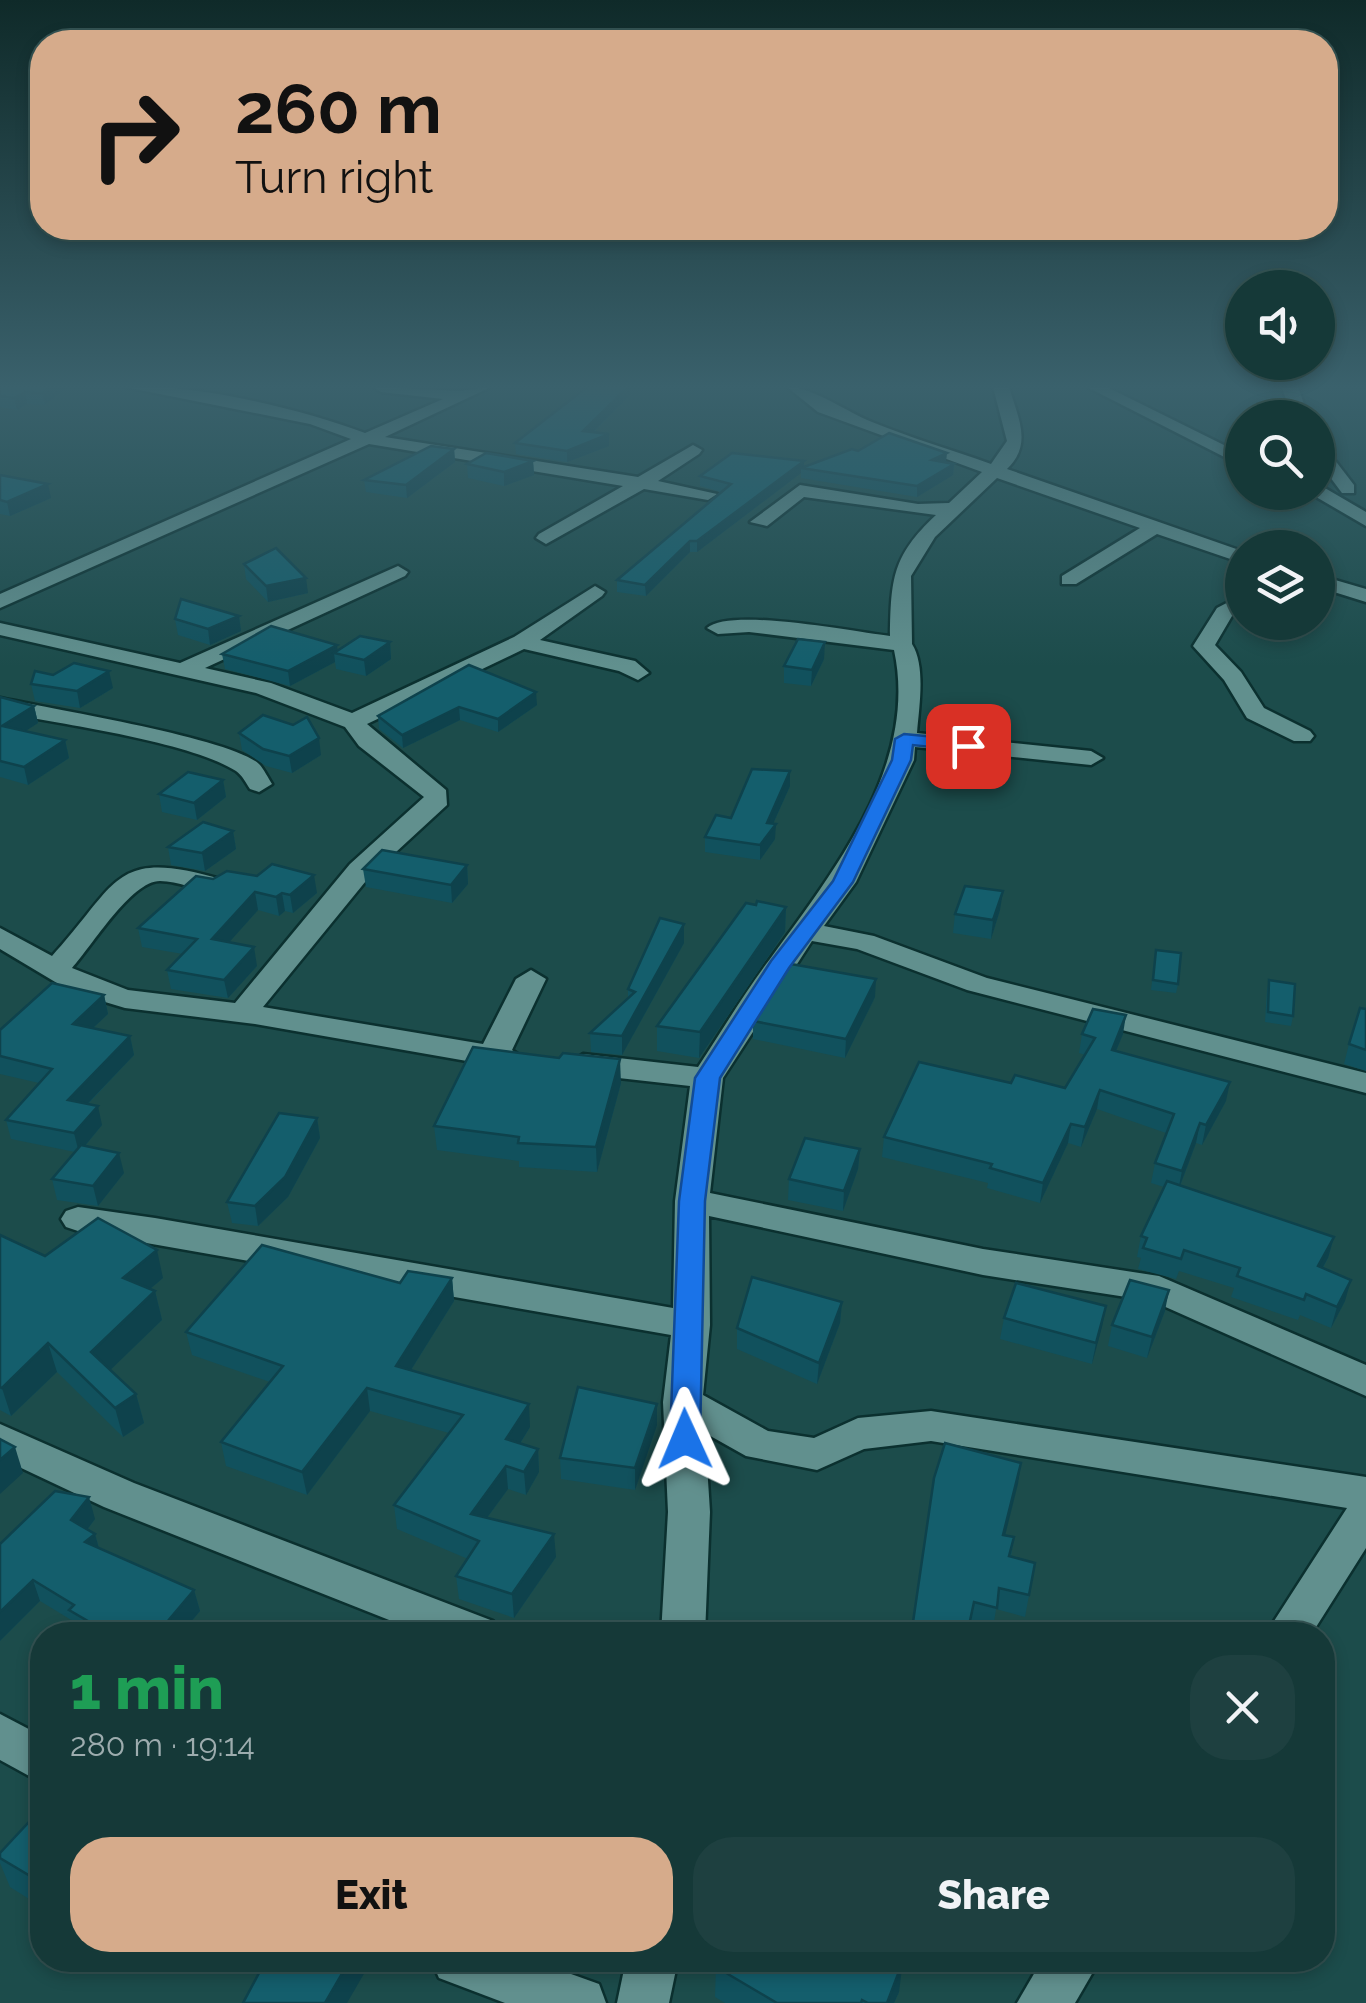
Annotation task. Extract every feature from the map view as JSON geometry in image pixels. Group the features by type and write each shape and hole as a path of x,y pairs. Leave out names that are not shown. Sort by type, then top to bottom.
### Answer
{"street":[{"path":"0,602 269,480"},
{"path":"624,480 708,494"},
{"path":"546,538 605,500 651,480"},
{"path":"684,1622 689,1512 682,1402 691,1325 692,1201 708,1078 842,882 902,760 908,700 906,652 901,644 901,576 928,534 982,480"},
{"path":"1030,480 1225,551"},
{"path":"760,522 800,491 918,510 953,509"},
{"path":"1335,501 1366,520"},
{"path":"1069,580 1155,527"},
{"path":"182,670 398,572"},
{"path":"1335,586 1366,596"},
{"path":"353,722 522,642 595,592"},
{"path":"1225,611 1204,646 1233,678 1256,714 1302,736"},
{"path":"718,628 749,626 901,644"},
{"path":"0,629 262,688 353,722 368,741 428,783 438,795 434,805 360,870 241,1014"},
{"path":"522,642 627,666 638,673"},
{"path":"0,705 156,736 249,768 259,784"},
{"path":"904,739 1090,758"},
{"path":"55,969 77,950 105,910 137,877 158,872 214,886"},
{"path":"806,931 864,942 977,984 1366,1084"},
{"path":"0,937 82,986 125,999 493,1056 708,1078"},
{"path":"493,1056 531,979"},
{"path":"692,1201 983,1262 1159,1289 1366,1381"},
{"path":"78,1218 226,1238 471,1288 691,1325"},
{"path":"682,1402 760,1445 817,1454 858,1434 931,1426 1366,1494"},
{"path":"0,1440 119,1495 445,1622"},
{"path":"1295,1622 1366,1513"},
{"path":"0,1736 30,1755"},
{"path":"491,1972 580,2003"},
{"path":"643,2003 649,1972"},
{"path":"1043,2003 1065,1972"}],"building":[{"path":"0,480 48,484 7,502 0,500"},
{"path":"368,480 412,480 406,485"},
{"path":"717,480 778,480 697,541 690,541 645,585 617,580 731,484"},
{"path":"881,480 926,480 917,486"},
{"path":"276,548 306,578 266,586 244,564"},
{"path":"181,599 239,616 208,629 175,619"},
{"path":"271,626 337,645 288,671 222,654"},
{"path":"360,636 390,642 364,660 334,653"},
{"path":"798,639 825,642 812,670 784,666"},
{"path":"74,663 109,671 77,691 31,684 35,671 53,675"},
{"path":"469,665 536,692 498,719 459,707 402,735 378,716"},
{"path":"0,697 34,706 2,726 65,740 24,767 0,761"},
{"path":"263,715 293,725 307,717 319,738 289,756 263,749 239,733"},
{"path":"752,769 790,771 767,823 776,824 760,845 705,837 716,815 731,818"},
{"path":"188,772 223,780 194,803 159,794"},
{"path":"203,822 233,831 202,853 168,847"},
{"path":"382,850 467,865 451,885 363,869"},
{"path":"272,864 314,875 290,895 282,893 276,897 255,892 212,939 254,947 224,980 167,970 197,939 138,928 196,876 213,879 227,871 257,876"},
{"path":"965,886 1003,891 993,920 955,914"},
{"path":"757,901 786,907 700,1032 657,1026 746,903 756,905"},
{"path":"660,918 684,924 622,1036 590,1033 635,992 628,989"},
{"path":"1156,950 1181,953 1178,984 1153,980"},
{"path":"791,964 876,979 846,1039 753,1021"},
{"path":"1269,980 1295,984 1293,1016 1268,1012"},
{"path":"52,983 104,995 73,1024 130,1036 68,1100 98,1106 74,1133 6,1120 52,1069 0,1056 0,1030"},
{"path":"1360,1008 1366,1009 1366,1050 1349,1044"},
{"path":"1093,1009 1126,1015 1112,1050 1230,1082 1206,1125 1200,1123 1182,1171 1155,1163 1174,1114 1100,1090 1085,1127 1071,1124 1043,1183 990,1168 992,1164 884,1137 919,1062 1011,1083 1015,1075 1065,1088 1095,1038 1082,1034"},
{"path":"473,1047 559,1058 563,1053 620,1059 596,1147 518,1143 519,1137 434,1126"},
{"path":"279,1113 317,1118 285,1177 255,1206 227,1202"},
{"path":"805,1138 860,1149 844,1191 789,1179"},
{"path":"81,1145 119,1153 93,1186 52,1179"},
{"path":"1167,1181 1334,1237 1318,1266 1351,1280 1337,1307 1306,1294 1304,1300 1237,1276 1240,1268 1184,1250 1181,1259 1143,1248 1147,1238 1141,1236"},
{"path":"98,1218 157,1250 123,1278 155,1291 91,1352 136,1394 115,1408 48,1343 0,1387 0,1235 45,1256"},
{"path":"262,1245 400,1283 408,1271 452,1278 396,1366 529,1404 506,1439 538,1449 524,1472 506,1466 471,1514 554,1534 512,1594 456,1576 479,1541 394,1505 463,1415 367,1388 302,1472 221,1442 283,1366 186,1332"},
{"path":"752,1277 842,1302 819,1363 737,1328"},
{"path":"1130,1280 1169,1290 1152,1337 1112,1325"},
{"path":"1016,1283 1106,1306 1096,1343 1004,1318"},
{"path":"578,1387 657,1404 635,1468 560,1458"},
{"path":"0,1439 15,1447 0,1460"},
{"path":"945,1443 1021,1463 1003,1535 1014,1537 1009,1556 1035,1563 1029,1595 999,1588 997,1608 974,1602 970,1622 913,1622 934,1478"},
{"path":"55,1491 89,1497 71,1520 95,1534 85,1542 194,1590 167,1622 90,1622 69,1610 74,1605 33,1580 0,1612 0,1544"},
{"path":"30,1821 30,1876 0,1858 0,1853"},
{"path":"260,1972 343,1972 325,2003 243,2003"},
{"path":"724,1972 899,1972 887,2003 777,2003"}],"route":[{"path":"685,1439 682,1402 691,1325 692,1201 708,1078 779,966 842,882 902,760 904,739 968,746"}]}
